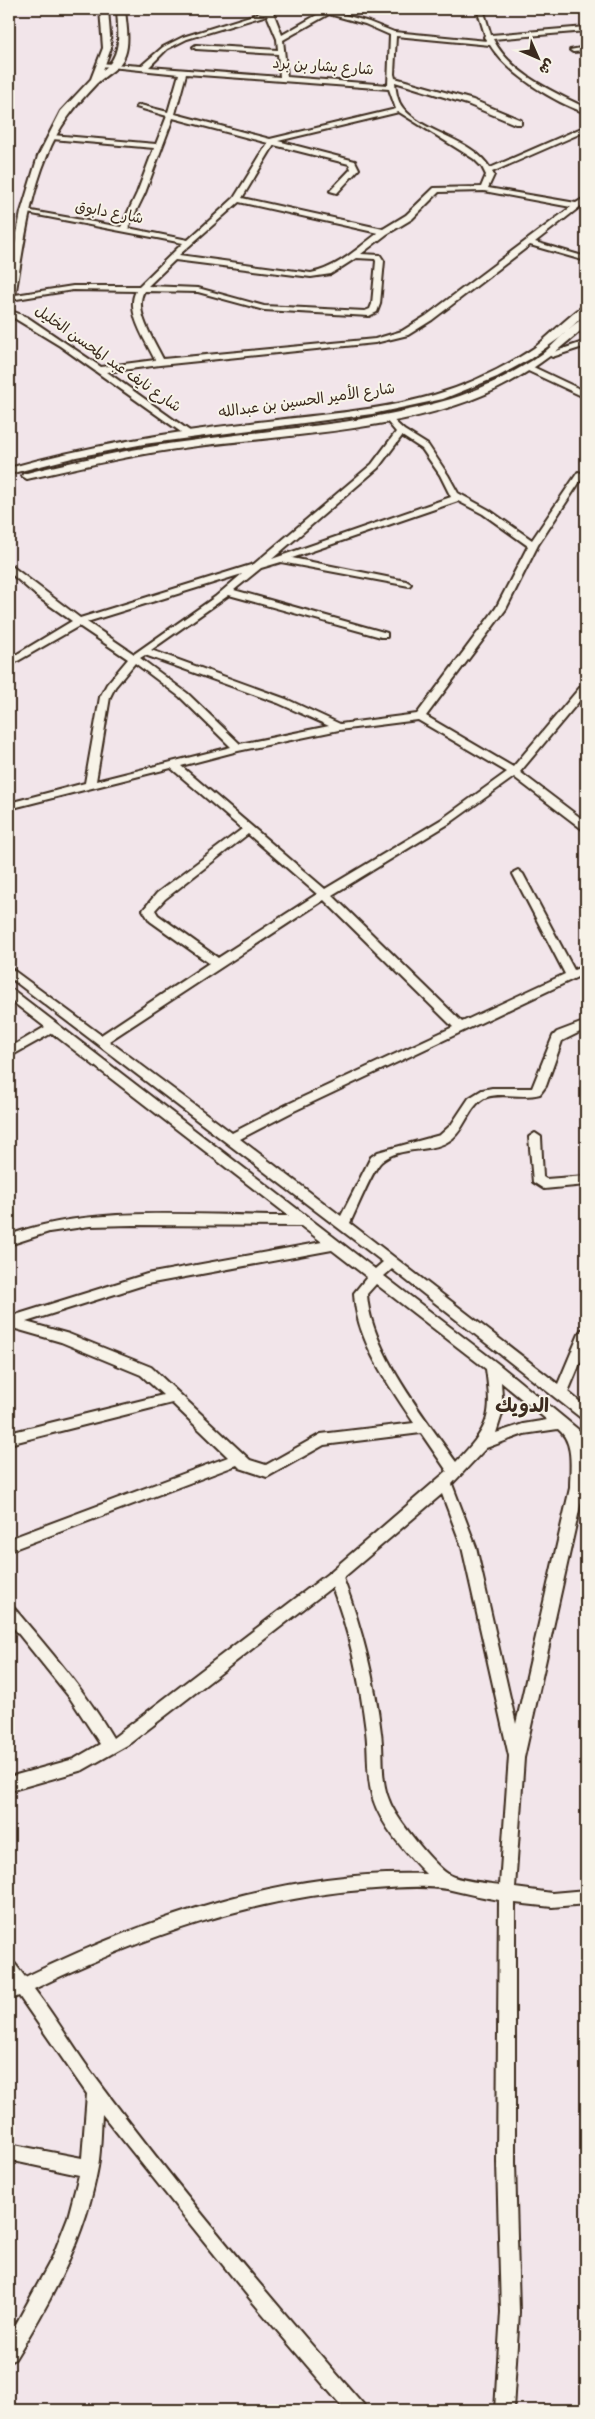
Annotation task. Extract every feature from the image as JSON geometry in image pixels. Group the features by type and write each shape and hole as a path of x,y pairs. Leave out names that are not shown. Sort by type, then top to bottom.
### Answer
{"street":[{"path":"95,80 107,48 104,9"},
{"path":"120,9 123,48 114,66 95,80 64,114 36,172 26,212 9,300 73,288 198,290 264,308 366,314 374,310 376,304 380,261 374,257 354,256"},
{"path":"318,9 393,34 488,40 586,29"},
{"path":"480,9 488,40 500,56 519,73 586,111"},
{"path":"143,68 165,48 186,38 269,11 280,39 284,78"},
{"path":"280,39 328,12"},
{"path":"393,34 392,83 470,102 518,122"},
{"path":"196,48 281,52"},
{"path":"573,50 586,49"},
{"name":"شارع بشار بن برد","path":"101,64 182,72 392,83 400,110"},
{"path":"123,230 141,193 157,146 171,114 182,72"},
{"path":"140,107 273,140 354,164 355,169 334,191"},
{"path":"160,362 137,307 136,299 142,288 236,198 273,140 400,110 468,152 489,170 489,180 484,189"},
{"path":"489,170 586,128"},
{"path":"52,137 157,146"},
{"path":"173,257 311,275 328,272 354,256 384,232 409,216 437,190 484,189 575,205"},
{"path":"236,198 384,232"},
{"path":"101,370 160,362 375,341 398,335 429,318 575,205 586,199"},
{"name":"شارع دابوق","path":"26,212 188,242"},
{"path":"527,242 586,259"},
{"name":"شارع الأمير الحسين بن عبدالله","path":"9,470 95,449 416,402 458,390 537,351 586,308"},
{"name":"شارع نايف عبد المحسن الخليل","path":"9,312 24,319 101,370 188,434"},
{"name":"شارع الأمير الحسين بن عبدالله","path":"9,480 147,451 212,441 326,429 388,419 448,405 503,381 552,354 586,321"},
{"path":"552,354 586,344"},
{"path":"529,368 586,394"},
{"path":"489,375 503,381"},
{"path":"388,419 401,432 425,447 457,498 486,512 533,545"},
{"path":"90,786 105,697 111,686 134,658 227,591 290,540 375,466 401,432"},
{"path":"420,717 501,609 533,545 581,474"},
{"path":"9,663 78,622 281,560 457,498"},
{"path":"281,560 406,584"},
{"path":"9,567 28,586 78,622 134,658 190,702 238,748"},
{"path":"227,591 384,635"},
{"path":"144,651 282,701 339,728"},
{"path":"100,1040 217,963 480,799 514,772 586,687"},
{"path":"9,806 238,748 339,728 420,717 514,772 586,827"},
{"path":"173,764 325,895 461,1028"},
{"path":"217,963 154,918 149,910 161,896 248,829"},
{"path":"518,874 572,977"},
{"path":"232,1138 290,1108 586,969"},
{"path":"9,971 232,1138 586,1414"},
{"path":"9,993 492,1367 586,1444"},
{"path":"343,1224 375,1160 390,1151 445,1137 473,1102 486,1094 536,1091 540,1086 557,1039 561,1035 586,1025"},
{"path":"9,1053 53,1027"},
{"path":"535,1137 537,1179 540,1182 544,1184 586,1181"},
{"path":"9,1240 26,1233 62,1224 98,1220 304,1221"},
{"path":"9,1322 147,1279 335,1245"},
{"path":"392,1262 362,1289 360,1296 366,1326 376,1350 395,1383 455,1472"},
{"path":"9,1322 64,1338 138,1366 156,1378 245,1464 267,1471 321,1440 425,1426"},
{"path":"560,1394 586,1334"},
{"path":"9,1784 78,1765 110,1748 155,1716 335,1576 445,1482 481,1444 491,1429 496,1411 496,1393 492,1367"},
{"path":"9,1439 175,1397"},
{"path":"481,1444 523,1429 560,1423"},
{"path":"504,2410 510,2312 506,2162 507,1894 516,1758 577,1488 579,1470 572,1434"},
{"path":"9,1545 240,1458"},
{"path":"445,1482 469,1547 516,1758"},
{"path":"572,1506 586,1498"},
{"path":"335,1576 350,1613 360,1657 374,1735 376,1771 381,1802 386,1813 406,1839 445,1882"},
{"path":"9,1612 73,1688 95,1718 110,1748"},
{"path":"16,1989 59,1969 151,1933 262,1896 332,1884 402,1880 445,1882 550,1900 586,1897"},
{"path":"9,1970 16,1989 96,2092 220,2246 357,2410"},
{"path":"9,2353 60,2261 77,2216 88,2168 96,2092"},
{"path":"9,2152 88,2168"}],"district":[{"name":"الدويك","path":"522,1408"}]}
